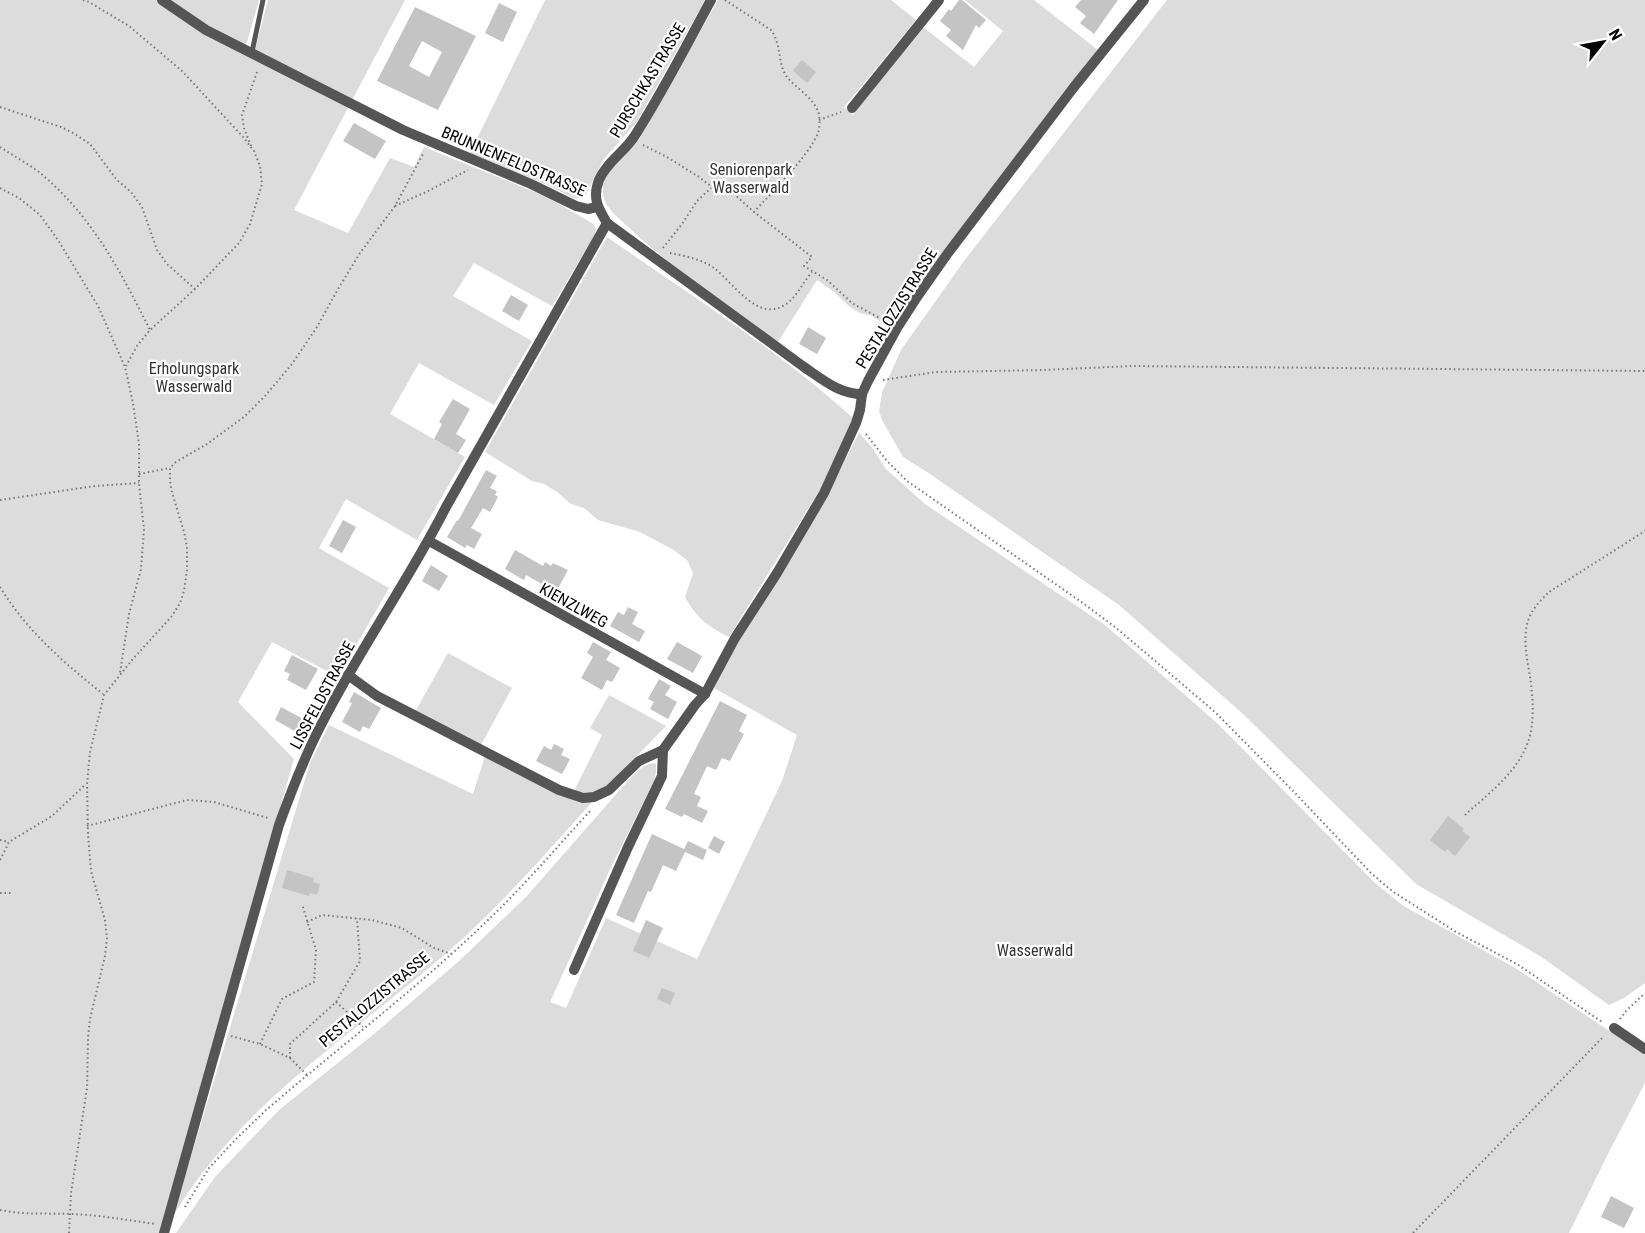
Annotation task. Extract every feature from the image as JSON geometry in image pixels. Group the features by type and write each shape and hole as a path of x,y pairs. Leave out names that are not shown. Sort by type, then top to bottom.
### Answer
{"street":[{"name":"BRUNNENFELDSTRASSE","path":"162,0 206,30 403,130 576,206 597,207 607,224 827,382 852,394 862,394"},
{"name":"PURSCHKASTRASSE","path":"597,207 596,196 602,175 633,139 711,0"},
{"path":"852,108 939,0"},
{"name":"PESTALOZZISTRASSE","path":"348,675 377,696 418,718 559,790 583,798 594,797 609,789 639,761 663,750 705,694 735,638 824,494 856,423 862,394 897,328 948,253 1074,87 1144,0"},
{"name":"LISSFELDSTRASSE","path":"165,1229 280,821 306,757 348,675 429,541 446,507 607,224"},
{"name":"KIENZLWEG","path":"429,541 705,694"},
{"path":"574,970 662,776 663,750"},
{"path":"1614,1028 1645,1048"}],"lane":[{"path":"251,54 263,0"}],"path":[{"path":"83,0 129,26 182,71 254,151"},
{"path":"725,0 771,30 776,36 786,76 818,111 819,132 810,147 754,212"},
{"path":"126,367 137,346 150,330 195,289 239,243 250,224 262,184 260,166 244,128 242,115 257,72"},
{"path":"0,107 60,127 90,144 117,180 131,192 142,207 157,250 167,264 195,289"},
{"path":"819,120 852,108"},
{"path":"633,139 667,157 712,187 733,193 812,257 804,266 827,280 852,303 897,328"},
{"path":"139,474 170,468 244,417 272,388 292,364 317,327 360,253 395,206 429,141"},
{"path":"0,147 45,177 84,216 111,255 150,330"},
{"path":"395,206 455,177 480,162"},
{"path":"712,187 697,201 662,248 700,260 714,268 745,298 767,309 776,309 793,299 812,272"},
{"path":"0,188 19,198 40,215 58,240 98,306 126,367 139,444 139,483 144,530 141,569 129,614 119,676"},
{"path":"868,381 936,372 1132,366 1645,371"},
{"path":"856,423 907,482 1098,614 1215,712 1371,873 1392,891 1456,932 1518,964 1598,1020 1614,1028"},
{"path":"69,1233 71,1193 87,1088 90,1019 107,938 105,920 91,871 87,826 90,752 104,695 172,616 184,591 187,548 171,489 170,468"},
{"path":"0,500 95,486 139,483"},
{"path":"1465,815 1499,785 1517,764 1529,741 1533,716 1526,656 1529,618 1549,592 1645,531"},
{"path":"0,587 41,641 104,695"},
{"path":"0,860 9,842 52,816 87,784"},
{"path":"87,826 187,800 214,801 280,821"},
{"name":"PESTALOZZISTRASSE","path":"182,1212 209,1168 236,1139 265,1111 451,954 511,898 591,810"},
{"path":"0,840 9,842"},
{"path":"0,893 13,893"},
{"path":"260,1044 282,999 314,982 316,950 302,904"},
{"path":"307,922 322,915 372,920 402,928 434,948 451,954"},
{"path":"290,1058 290,1044 336,1002 360,961 357,918"},
{"path":"1413,1233 1614,1028 1626,1011 1645,993"},
{"path":"336,1002 364,1028"},
{"path":"220,1033 260,1044 290,1058 307,1075"},
{"path":"0,1210 71,1214 165,1229"}],"green space":[{"name":"Erholungspark Wasserwald","path":"0,0 259,0 247,42 243,46 254,54 268,0 405,0 294,210 348,233 390,158 414,167 424,147 547,197 592,223 596,228 595,235 552,306 474,263 453,296 532,341 494,405 419,363 390,414 465,457 417,540 346,499 319,548 389,588 338,677 272,642 238,702 294,759 159,1233 0,1233"},
{"path":"545,0 705,0 636,123 604,159 585,196 575,199 550,186 470,153"},
{"name":"Seniorenpark Wasserwald","path":"718,0 891,0 916,20 844,107 853,115 923,27 974,67 1003,31 965,0 1034,0 1098,50 892,329 872,316 850,307 817,280 778,342 640,238 613,213 603,195 606,175 639,140"},
{"path":"1167,0 1645,0 1645,983 1624,998 1609,1005 1540,956 1416,884 1243,714 1119,605 903,457 882,420 879,411 882,393 901,350 964,261"},
{"path":"607,237 764,346 853,418 822,486 729,637 703,621 685,597 693,573 687,560 640,532 598,520 584,508 571,504 544,484 532,481 485,452"},
{"name":"Wasserwald","path":"859,433 871,446 886,469 925,504 1105,625 1217,723 1375,883 1402,905 1517,969 1645,1055 1645,1083 1569,1233 176,1233 215,1177 279,1110 374,1034 459,961 526,897 632,776 649,764 656,764 654,781 612,865 550,1002 566,1008 606,918 697,959 782,781 797,735 714,688 736,642 840,470"},
{"path":"448,653 512,688 481,745 415,712"},
{"path":"609,695 666,726 605,788 589,792 574,791 602,735 590,728"},
{"path":"329,725 473,794 485,756 594,800 521,881 463,938 262,1107 199,1177 173,1216 310,763"}],"building":[{"path":"959,0 986,20 979,28 976,25 963,50 946,36 951,30 940,21"},
{"path":"1081,0 1118,0 1094,34 1080,23 1086,16 1075,7"},
{"path":"499,3 517,12 503,42 485,33"},
{"path":"415,7 476,36 438,110 377,81","holes":["422,41 442,52 429,77 409,66"]},
{"path":"802,60 816,72 807,83 793,71"},
{"path":"354,123 386,141 375,159 343,141"},
{"path":"511,295 528,305 519,321 502,311"},
{"path":"808,327 826,338 817,354 799,344"},
{"path":"453,399 470,409 456,434 466,440 458,453 434,439 442,424 439,422"},
{"path":"486,470 497,476 490,488 497,491 495,495 498,497 490,512 483,508 471,528 482,534 474,549 467,545 465,548 447,537"},
{"path":"343,520 356,527 342,553 329,546"},
{"path":"515,550 543,566 545,562 551,566 553,563 568,570 556,592 526,575 524,580 505,569"},
{"path":"431,565 448,576 439,591 422,581"},
{"path":"628,607 638,612 632,624 645,631 639,642 610,626 618,612 624,615"},
{"path":"593,642 611,652 606,660 620,668 612,682 607,680 602,690 581,678 593,657 587,653"},
{"path":"677,642 702,656 693,673 667,659"},
{"path":"292,655 318,669 306,690 287,680 290,674 284,671"},
{"path":"659,679 671,686 665,695 677,702 668,719 650,709 654,702 648,699"},
{"path":"354,692 381,708 369,729 363,726 360,732 342,722 352,703 349,702"},
{"path":"720,701 747,715 739,731 744,734 730,761 722,758 716,770 707,766 694,794 701,797 697,806 708,811 702,823 684,814 682,817 665,809"},
{"path":"281,707 305,720 298,733 275,720"},
{"path":"554,744 564,749 561,755 570,759 562,774 536,761 544,746 551,750"},
{"path":"1448,816 1470,837 1455,856 1447,849 1445,852 1430,840"},
{"path":"652,834 684,849 688,841 707,850 703,860 685,852 676,871 663,865 634,923 616,915"},
{"path":"714,836 725,842 719,854 708,848"},
{"path":"287,870 314,878 313,882 320,884 317,895 310,893 309,896 282,888"},
{"path":"646,920 663,928 649,958 633,951"},
{"path":"662,988 675,993 670,1005 657,999"},
{"path":"1611,1196 1634,1208 1624,1228 1601,1217"}]}
